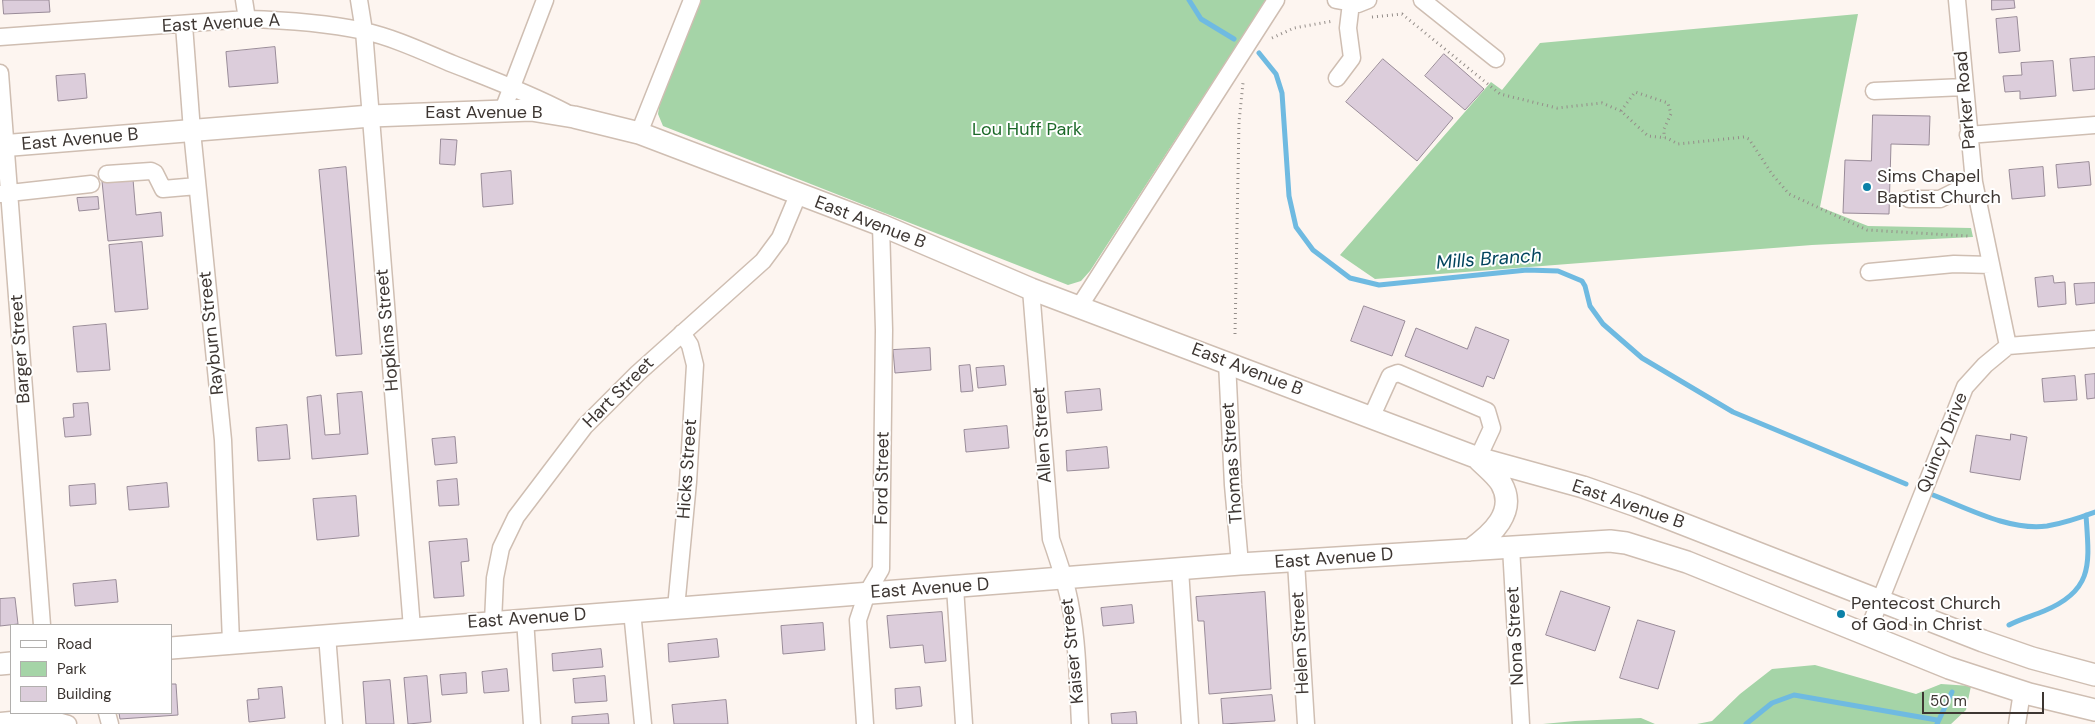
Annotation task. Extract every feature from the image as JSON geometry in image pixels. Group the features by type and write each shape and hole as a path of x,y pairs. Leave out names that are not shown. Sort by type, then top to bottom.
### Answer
{"main road":[{"name":"East Avenue B","path":"3,146 371,116 503,110 531,110 574,117 639,133 880,225 1031,290 1227,362 1478,458 1584,487 1991,644 2095,675"},
{"path":"1470,550 1487,538 1499,526 1506,510 1506,496 1501,483 1478,458"},
{"name":"East Avenue D","path":"172,648 1240,564 1618,542 1687,562 1949,668 2022,692 2095,710"}],"street":[{"path":"244,0 246,19"},
{"name":"Hopkins Street","path":"359,0 364,31 412,628"},
{"path":"503,110 545,0"},
{"path":"639,133 692,0"},
{"path":"1079,307 1276,0"},
{"path":"1337,78 1352,58 1343,1 1358,4 1368,0"},
{"path":"1422,0 1496,59"},
{"name":"Parker Road","path":"1957,0 1968,135 1974,182 2008,346"},
{"name":"East Avenue A","path":"0,37 246,19 284,20 364,31 390,39 540,98 574,117"},
{"name":"Rayburn Street","path":"184,25 197,186 223,440 231,642"},
{"name":"Barger Street","path":"0,73 5,193 42,624"},
{"path":"1874,91 1964,87"},
{"path":"1968,135 2095,125"},
{"path":"107,174 151,171 155,173 163,189 197,186"},
{"path":"1908,199 1940,199 1974,182"},
{"path":"5,193 91,184"},
{"name":"Hart Street","path":"494,622 495,578 501,548 516,517 585,426 638,373 764,261 780,238 798,195"},
{"name":"Ford Street","path":"864,724 858,620 867,593 881,569 884,330 880,225"},
{"path":"1868,272 1954,264 1991,265"},
{"name":"Allen Street","path":"1031,290 1051,539 1064,578"},
{"name":"Hicks Street","path":"676,608 688,482 695,365 690,345 682,333"},
{"path":"2008,346 2095,339"},
{"name":"Quincy Drive","path":"1866,636 1965,388 1986,365 2008,346"},
{"name":"Thomas Street","path":"1227,362 1233,484 1240,564"},
{"path":"1372,418 1390,376 1398,373 1488,411 1492,428 1478,458"},
{"name":"Nona Street","path":"1512,547 1521,724"},
{"name":"Helen Street","path":"1296,562 1306,724"},
{"path":"1180,569 1190,724"},
{"name":"Kaiser Street","path":"1064,578 1072,610 1078,670 1080,724"},
{"path":"955,587 964,724"},
{"path":"632,611 643,724"},
{"path":"525,620 532,724"},
{"path":"327,635 334,724"},
{"path":"2017,724 2022,692"},
{"path":"0,721 43,715 68,724"}],"path":[{"path":"1369,18 1402,14 1500,94 1557,108 1602,103 1621,111 1648,136 1664,138 1678,144 1750,139 1772,174 1789,194 1867,230 1968,236"},
{"path":"1270,39 1294,28 1341,20"},
{"path":"1235,334 1240,122 1244,75"},
{"path":"1621,111 1635,92 1668,103 1671,114 1664,129 1664,138"}],"green space":[{"name":"Lou Huff Park","path":"700,0 1266,0 1090,271 1081,281 1068,285 663,126 658,114 659,107"},
{"path":"1858,14 1820,207 1868,226 1971,228 1973,237 1812,245 1375,279 1340,255 1491,82 1502,90 1540,43"},
{"path":"1815,665 1916,694 1941,684 1971,686 1966,710 1951,724 1697,724 1712,721 1740,694 1772,669"},
{"path":"1641,718 1655,724 1543,724 1575,721"}],"building":[{"path":"3,0 49,0 50,12 4,14"},
{"path":"1992,0 2014,0 2015,8 1992,10"},
{"path":"2017,17 2020,51 1999,53 1996,19"},
{"path":"275,47 278,83 229,87 226,52"},
{"path":"1444,54 1484,89 1465,110 1425,76"},
{"path":"2095,57 2095,89 2073,91 2070,59"},
{"path":"1383,59 1453,118 1417,161 1346,102"},
{"path":"2053,61 2056,96 2020,99 2020,91 2005,92 2003,76 2022,75 2021,63"},
{"path":"85,74 87,98 58,101 56,76"},
{"name":"Sims Chapel Baptist Church","path":"1873,115 1930,116 1929,145 1891,144 1889,214 1843,213 1845,160 1871,161"},
{"path":"441,139 457,140 455,165 440,164"},
{"path":"2089,162 2091,185 2058,188 2056,165"},
{"path":"346,167 362,354 336,356 319,170"},
{"path":"2043,167 2045,196 2012,199 2009,170"},
{"path":"511,171 513,204 483,207 481,174"},
{"path":"133,179 136,215 161,212 163,236 108,241 102,181"},
{"path":"98,197 99,209 79,211 77,198"},
{"path":"142,242 148,309 115,312 109,245"},
{"path":"2053,276 2054,283 2065,282 2066,304 2038,307 2035,278"},
{"path":"2095,283 2095,303 2076,305 2074,284"},
{"path":"1364,306 1405,321 1392,356 1351,341"},
{"path":"106,324 110,370 77,372 73,327"},
{"path":"1476,327 1509,340 1494,379 1487,376 1483,387 1405,356 1416,328 1467,349"},
{"path":"930,348 931,370 895,373 893,350"},
{"path":"970,365 973,391 961,392 959,366"},
{"path":"1004,366 1006,385 978,388 976,368"},
{"path":"2095,374 2095,398 2087,399 2085,375"},
{"path":"2075,376 2077,400 2044,402 2042,379"},
{"path":"1100,389 1102,410 1067,413 1065,392"},
{"path":"362,392 368,454 312,459 307,397 321,395 325,435 340,434 337,394"},
{"path":"88,403 91,435 65,437 63,418 74,417 73,404"},
{"path":"287,425 290,459 258,461 256,428"},
{"path":"1007,426 1009,448 966,452 964,430"},
{"path":"2011,434 2027,437 2020,480 1970,472 1976,435 2010,440"},
{"path":"455,437 457,463 435,465 432,439"},
{"path":"1107,447 1109,468 1067,471 1066,451"},
{"path":"457,479 459,505 439,506 437,481"},
{"path":"167,483 169,507 129,510 127,487"},
{"path":"95,484 96,504 70,506 69,486"},
{"path":"356,496 359,536 317,540 313,499"},
{"path":"467,539 469,561 461,562 464,596 434,598 429,542"},
{"path":"116,580 118,602 75,606 73,584"},
{"path":"1561,591 1610,607 1595,651 1546,635"},
{"path":"1265,592 1271,689 1209,694 1204,621 1198,621 1196,597"},
{"path":"15,598 18,624 0,626 0,599"},
{"path":"1132,605 1134,623 1103,626 1101,608"},
{"path":"942,612 946,661 925,663 923,645 890,648 887,616"},
{"path":"1638,620 1675,631 1658,689 1620,678"},
{"path":"823,623 825,650 783,654 781,626"},
{"path":"717,639 719,657 669,662 668,644"},
{"path":"601,649 603,667 553,671 552,654"},
{"path":"507,669 509,691 484,693 482,672"},
{"path":"466,673 467,693 442,695 440,675"},
{"path":"427,676 431,722 408,724 404,678"},
{"path":"605,676 607,701 575,703 573,679"},
{"path":"390,680 394,724 366,724 363,682"},
{"path":"172,684 176,684 178,715 120,719 119,714 172,714"},
{"path":"282,687 285,718 249,722 247,700 259,699 258,689"},
{"path":"920,687 922,706 896,709 895,689"},
{"path":"1272,695 1275,721 1223,724 1221,699"},
{"path":"726,700 728,724 674,724 672,705"},
{"path":"1136,712 1137,724 1112,724 1111,714"},
{"path":"608,714 609,724 572,724 572,717"}],"waterway":[{"name":"Mills Branch","path":"1189,0 1201,19 1234,39"},
{"name":"Mills Branch","path":"1259,53 1276,74 1282,93 1289,196 1296,227 1313,250 1350,278 1379,285 1527,270 1558,271 1582,281 1590,306 1603,324 1642,358 1733,412 1906,484"},
{"name":"Mills Branch","path":"1933,495 2003,522 2033,527 2047,526 2095,512"},
{"name":"Mills Branch","path":"2009,625 2061,603 2080,584 2085,573 2087,560 2086,515"},
{"name":"Mills Branch","path":"1937,724 1952,692"},
{"path":"1746,724 1772,703 1794,695 1937,720"}],"place":[{"name":"Sims Chapel Baptist Church","path":"1867,187"},
{"name":"Pentecost Church of God in Christ","path":"1841,614"}]}
